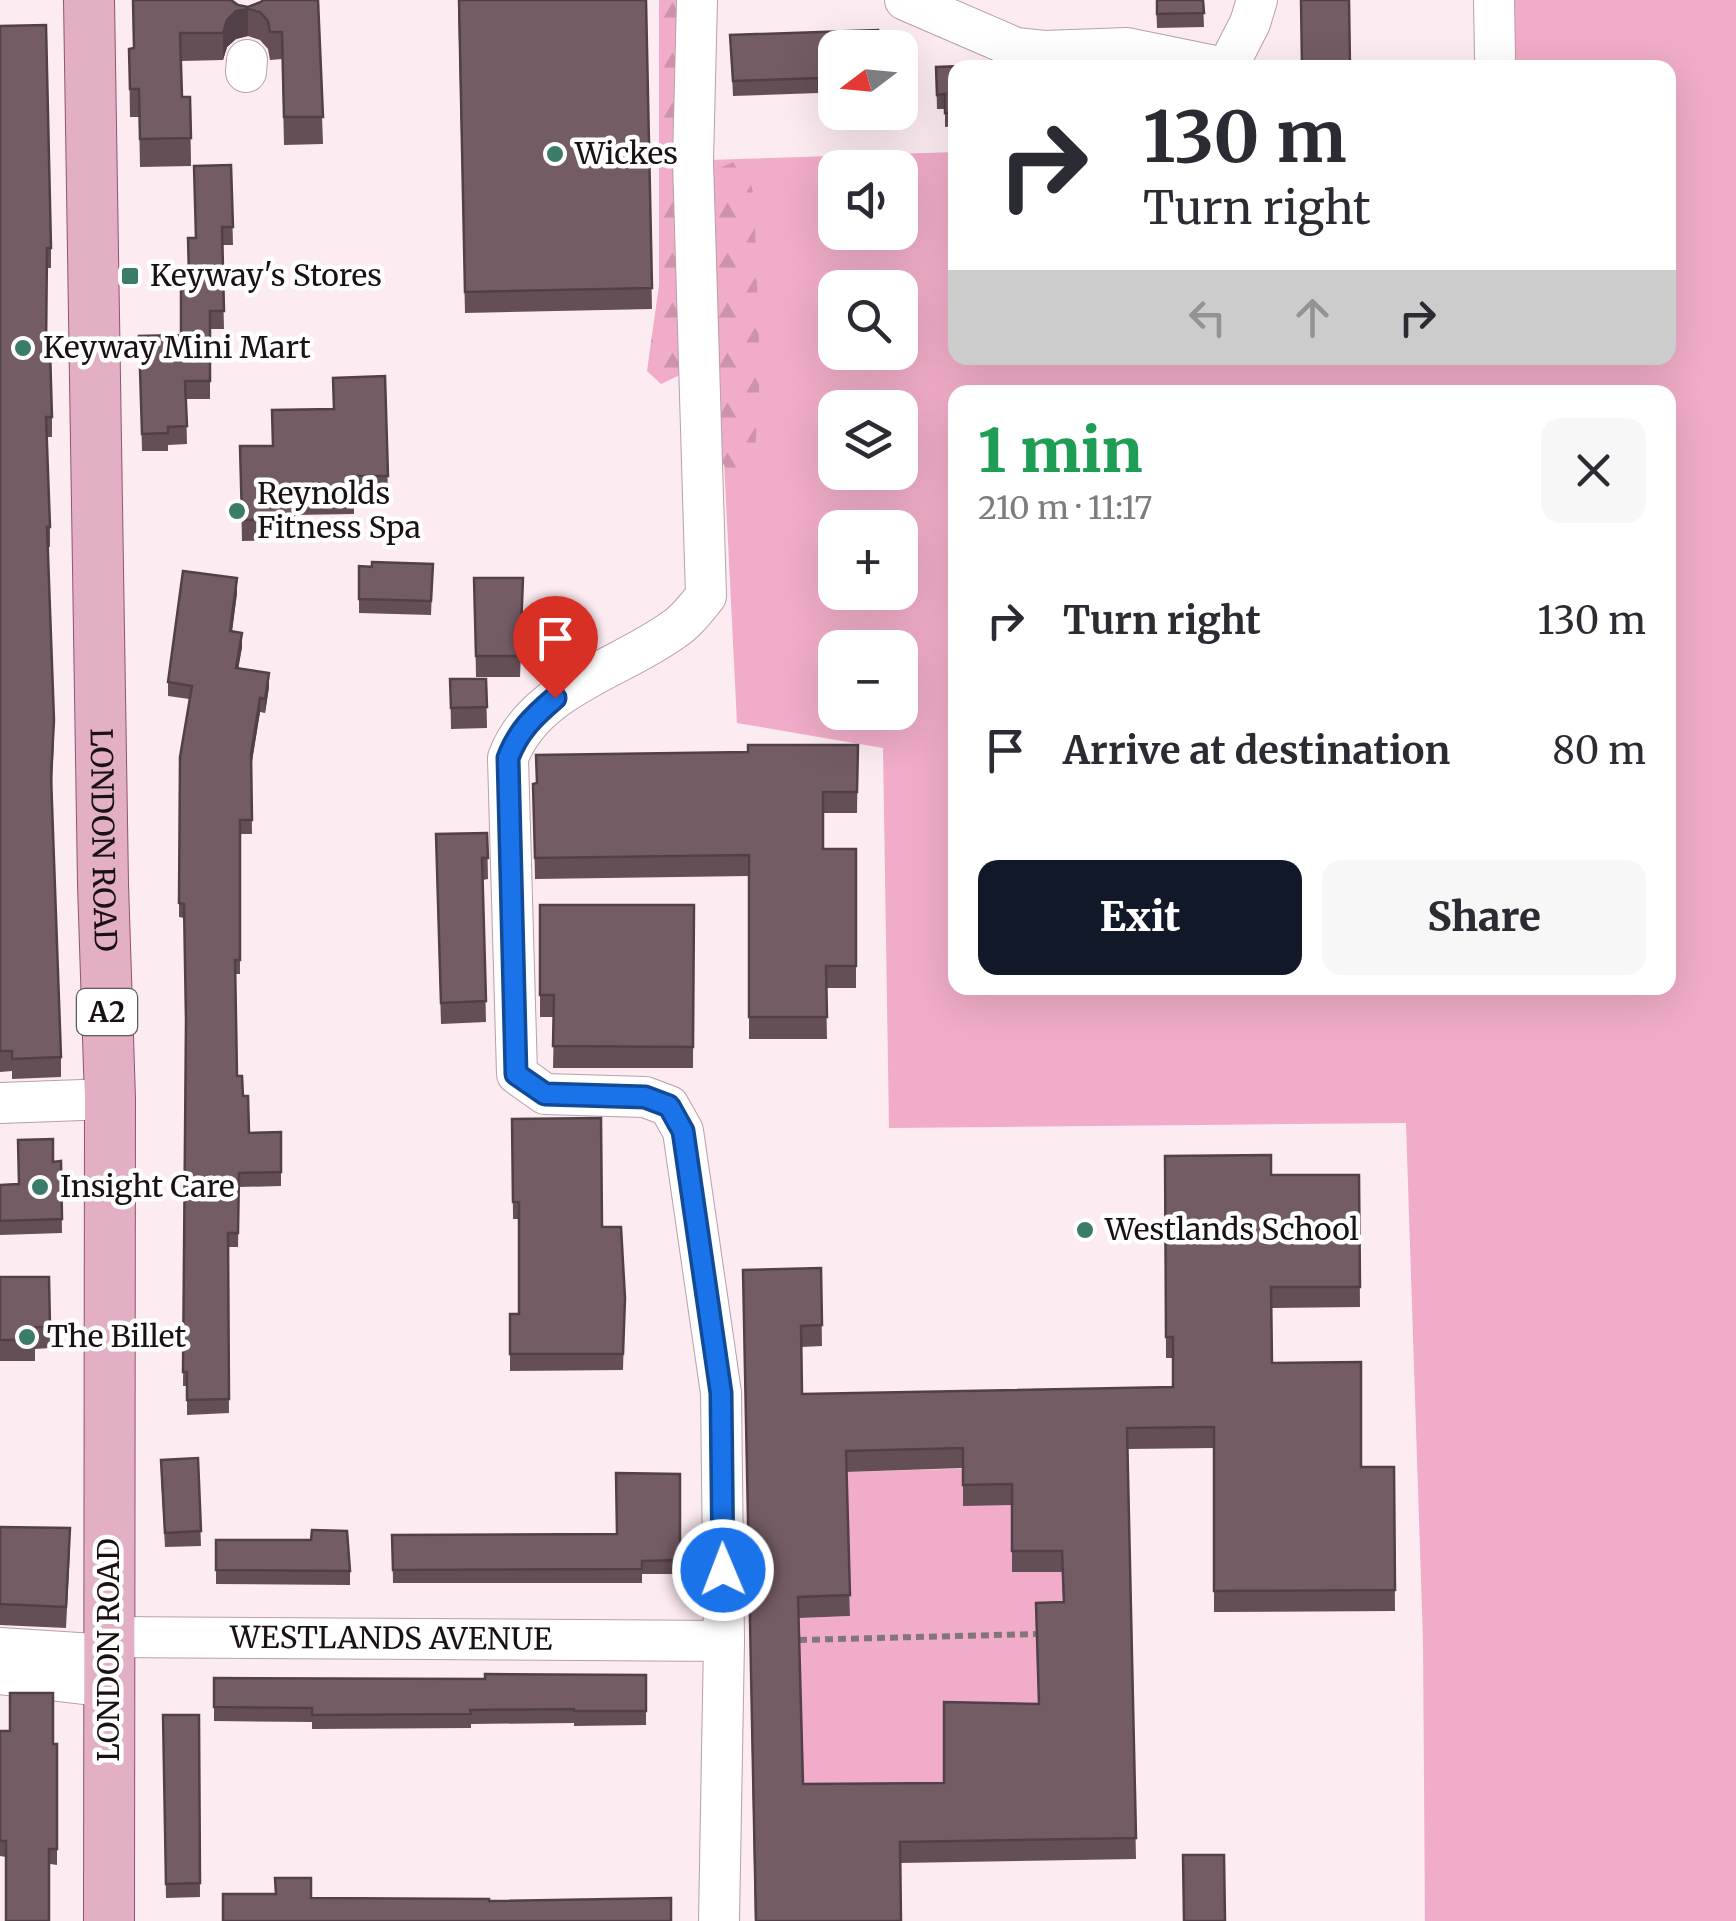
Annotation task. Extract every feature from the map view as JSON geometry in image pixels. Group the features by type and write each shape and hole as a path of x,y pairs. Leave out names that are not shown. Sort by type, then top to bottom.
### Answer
{"main road":[{"name":"LONDON ROAD","path":"88,0 102,865 110,1100 109,1921"}],"street":[{"path":"696,0 693,162 706,596 676,628 555,698 530,720 508,758 516,1074 545,1094 645,1097 669,1106 683,1131 721,1393 724,1641 719,1921"},
{"path":"905,0 1016,48 1127,48 1195,60"},
{"path":"1230,60 1250,23 1256,0"},
{"path":"1494,0 1495,57"},
{"path":"0,1103 110,1100"},
{"name":"WESTLANDS AVENUE","path":"109,1660 724,1641"},
{"path":"0,1648 109,1660"},
{"path":"0,1674 109,1660"}],"path":[{"path":"799,1640 1036,1634"}],"green space":[{"path":"659,0 680,0 684,373 661,384 647,371 659,285"},
{"path":"1513,0 1736,0 1736,1921 1425,1921 1423,1641 1406,1123 889,1128 883,748 737,723 709,160 818,156 818,250 918,250 918,153 948,152 948,365 1676,365 1676,60 1513,60"},
{"path":"736,161 748,173 754,196 760,374 755,453 747,472 735,476 721,460 711,189 720,168"},
{"path":"1090,1465 1087,1803 803,1804 797,1618 850,1616 846,1472"}],"building":[{"path":"133,0 231,0 248,7 263,0 318,0 323,117 284,117 282,32 270,32 268,21 260,12 248,9 236,11 227,20 223,33 180,33 182,97 190,97 191,138 140,139 139,89 130,89"},
{"name":"Wickes","path":"459,0 646,0 652,288 465,292"},
{"path":"1157,0 1203,0 1204,13 1157,14"},
{"path":"1301,0 1349,0 1350,60 1302,60"},
{"path":"46,25 51,248 47,248 46,350 50,350 52,417 46,417 47,527 61,1057 12,1059 12,1051 0,1051 0,26"},
{"path":"818,32 818,78 733,81 730,35"},
{"path":"936,67 948,67 948,113 945,113 945,94 937,95"},
{"path":"231,165 233,227 222,227 224,311 210,311 210,381 185,381 187,426 168,427 168,433 142,434 139,336 181,335 181,275 189,275 188,238 196,238 194,166"},
{"path":"385,376 388,476 354,476 354,493 294,494 294,519 242,520 240,446 273,446 272,410 334,409 333,378"},
{"path":"372,562 433,564 431,601 359,599 359,566 372,567"},
{"path":"183,571 237,578 230,631 242,633 236,668 269,673 265,699 260,698 251,754 252,820 240,820 240,960 235,960 237,1076 242,1076 243,1096 248,1096 249,1133 281,1132 281,1172 239,1173 238,1233 228,1233 229,1399 187,1400 187,1372 183,1372 186,1020 184,904 179,903 180,757 192,686 168,682"},
{"path":"474,578 523,578 520,656 476,656"},
{"path":"450,679 486,679 487,707 451,708"},
{"path":"748,745 858,745 857,792 823,792 823,849 856,849 856,966 826,966 827,1017 749,1017 749,855 535,858 536,755 748,752"},
{"path":"487,833 488,858 482,858 486,1001 441,1003 436,834"},
{"path":"540,905 694,905 693,1047 553,1046 554,995 540,995"},
{"path":"601,1118 602,1227 621,1227 623,1354 510,1354 510,1314 519,1314 519,1202 513,1202 512,1119"},
{"name":"Insight Care","path":"53,1139 53,1162 61,1161 62,1219 0,1221 0,1185 19,1184 18,1140"},
{"path":"1271,1155 1271,1175 1359,1175 1360,1287 1271,1287 1272,1363 1361,1362 1361,1467 1394,1467 1395,1590 1214,1591 1214,1427 1127,1428 1136,1838 900,1842 901,1921 756,1921 743,1270 821,1268 822,1325 801,1326 802,1394 1173,1387 1173,1337 1166,1337 1165,1156","holes":["963,1448 963,1485 1012,1484 1012,1551 1062,1551 1064,1602 1036,1603 1039,1704 944,1702 944,1783 803,1784 798,1597 850,1595 846,1451"]},
{"name":"The Billet","path":"0,1277 49,1277 50,1327 35,1327 35,1340 0,1340"},
{"path":"198,1458 201,1531 165,1533 161,1460"},
{"path":"616,1473 680,1474 680,1560 642,1561 642,1569 393,1570 392,1535 617,1534"},
{"path":"0,1527 70,1528 66,1607 0,1604"},
{"path":"312,1530 347,1531 350,1571 216,1570 216,1540 311,1540"},
{"path":"485,1674 646,1675 646,1711 470,1710 471,1714 312,1715 312,1708 214,1707 214,1678 485,1679"},
{"path":"10,1693 53,1693 57,1849 49,1849 49,1921 6,1921 6,1841 0,1841 0,1731 10,1731"},
{"path":"163,1715 199,1715 200,1883 166,1884"},
{"path":"1183,1855 1224,1855 1225,1921 1184,1921"},
{"path":"275,1878 311,1878 311,1898 671,1898 671,1921 223,1921 223,1894 276,1894"}],"place":[{"name":"Wickes","path":"555,154"},
{"name":"Keyway's Stores","path":"130,276"},
{"name":"Keyway Mini Mart","path":"23,348"},
{"name":"Reynolds Fitness Spa","path":"237,511"},
{"name":"Insight Care","path":"40,1187"},
{"name":"Westlands School","path":"1085,1230"},
{"name":"The Billet","path":"27,1337"}],"route":[{"path":"555,698 530,720 508,758 516,1074 545,1094 645,1097 669,1106 683,1131 721,1393 723,1570"}]}
